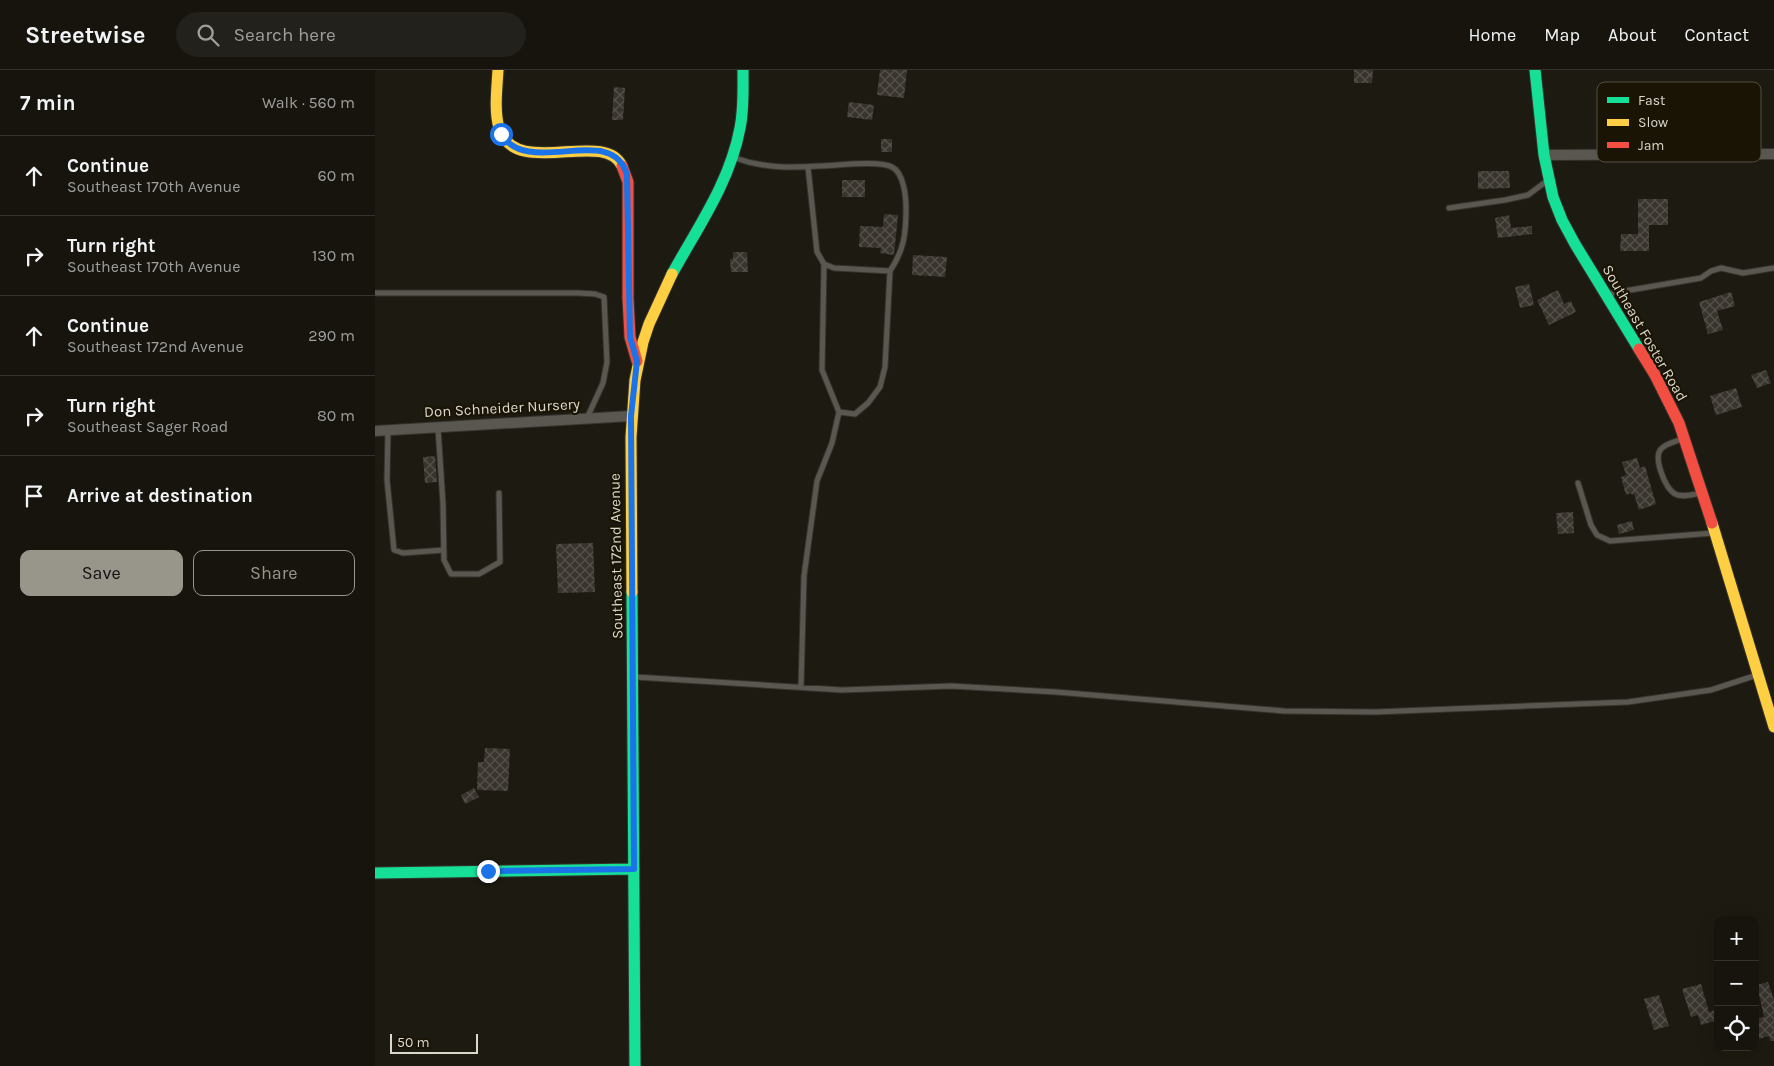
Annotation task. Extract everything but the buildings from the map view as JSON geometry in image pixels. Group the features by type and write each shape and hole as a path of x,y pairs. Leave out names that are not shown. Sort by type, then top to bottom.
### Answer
{"main road":[{"path":"498,70 498,123 501,134 509,144 519,150 530,152 590,150 606,153 619,160 626,170 628,182 630,337 637,361"},
{"name":"Southeast 172nd Avenue","path":"635,1066 631,416 637,361 656,306 710,208 733,157 741,123 743,70"},
{"name":"Southeast Foster Road","path":"1535,70 1544,155 1549,180 1562,220 1655,375 1670,403 1685,438 1774,726"},
{"path":"375,872 634,869"}],"street":[{"path":"1761,154 1774,154"},
{"path":"1544,155 1597,155"},
{"name":"Don Schneider Nursery","path":"375,431 631,416"}],"lane":[{"path":"733,157 770,167 878,164 892,167 898,173 906,192 906,227 903,247 890,271 885,367 880,388 868,403 855,414 839,412"},
{"path":"801,687 804,576 817,481 832,443 839,412 822,370 824,264 817,252 808,167"},
{"path":"1449,208 1528,195 1549,180"},
{"path":"824,264 834,268 890,271"},
{"path":"1606,294 1701,278 1711,271 1721,268 1743,273 1774,268"},
{"path":"375,293 578,293 595,294 604,297 607,362 603,383 587,419"},
{"path":"438,427 443,504 444,560 451,574 479,574 500,562 499,493"},
{"path":"387,430 387,480 393,550 403,553 444,550"},
{"path":"1685,438 1666,445 1660,450 1657,458 1663,478 1675,494 1682,496 1703,492"},
{"path":"1579,484 1591,525 1597,536 1610,541 1715,533"},
{"path":"633,677 842,690 951,686 1056,692 1284,711 1375,712 1628,702 1711,690 1758,675"}],"traffic: fast":[{"path":"672,274 712,204 729,167 741,121 743,70"},
{"path":"1535,70 1544,155 1553,197 1562,220 1575,244 1639,349"},
{"path":"632,592 635,1066"},
{"path":"375,873 634,869"}],"traffic: slow":[{"path":"498,70 497,121 508,143 522,151 540,153 597,151 612,156 622,166"},
{"path":"632,592 631,437 635,380 649,324 672,274"},
{"path":"1712,523 1774,727"}],"traffic: jam":[{"path":"622,166 628,182 630,337 637,361"},
{"path":"1639,349 1655,375 1679,423 1712,523"}],"route":[{"path":"488,871 634,869 631,416 637,361 630,337 627,175 623,165 613,155 590,150 523,151 513,148 501,134"}]}
